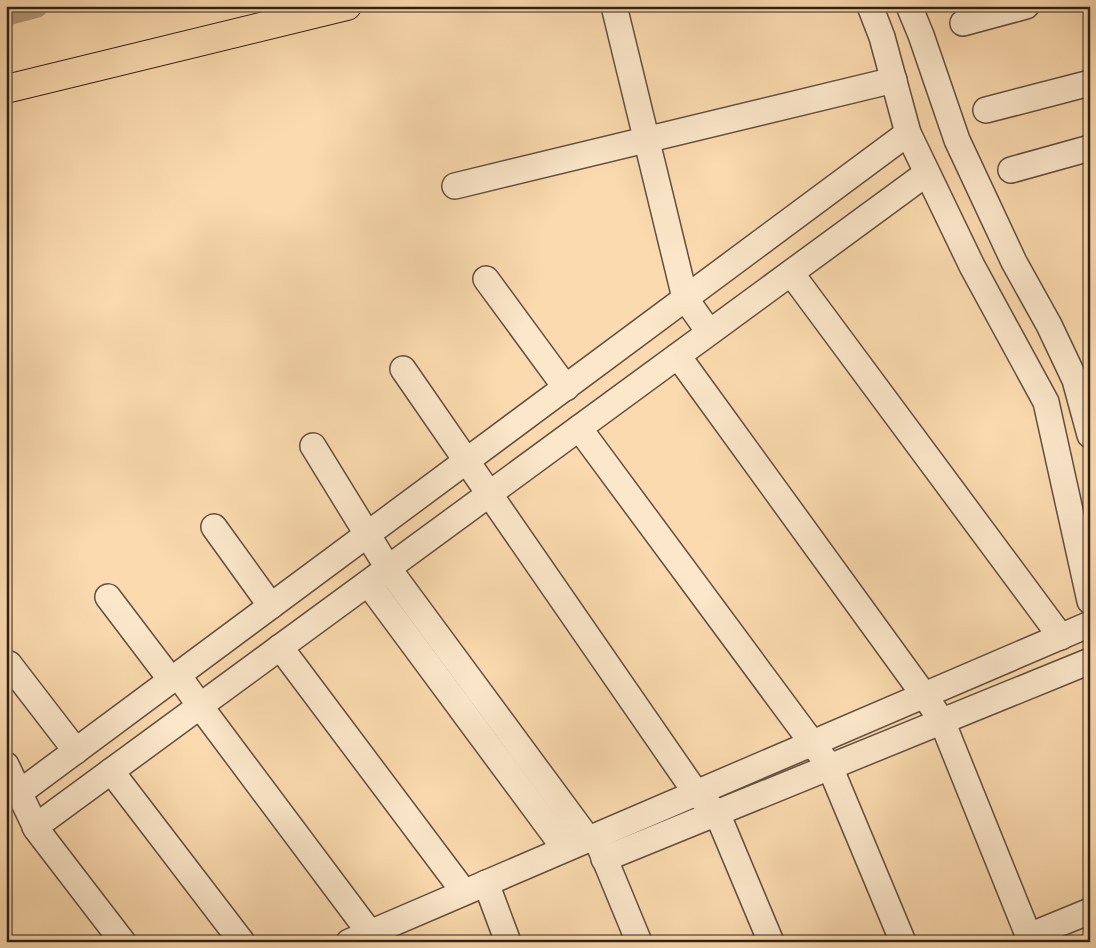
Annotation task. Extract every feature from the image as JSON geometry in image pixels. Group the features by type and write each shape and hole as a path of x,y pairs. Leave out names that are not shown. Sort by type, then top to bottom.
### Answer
{"main road":[{"path":"6,89 347,6"}],"street":[{"path":"614,6 685,298 710,332"},
{"path":"870,6 882,37 908,133 972,266 1046,402 1090,600"},
{"path":"909,6 921,35 956,140 1014,262 1049,325 1075,380 1090,435"},
{"path":"962,23 1026,6"},
{"path":"455,186 894,80"},
{"path":"986,110 1090,83"},
{"path":"19,793 908,133"},
{"path":"1011,170 1090,148"},
{"path":"35,827 927,173"},
{"path":"792,273 1061,637"},
{"path":"486,280 566,388"},
{"path":"678,356 942,721 1030,939 1090,910"},
{"path":"403,369 696,793 717,813 771,942"},
{"path":"579,428 830,767 904,942"},
{"path":"312,446 388,568 592,838 604,859 639,942"},
{"path":"214,528 271,606"},
{"path":"368,583 565,849"},
{"path":"108,597 200,706 360,937 397,932 475,888 1090,624"},
{"path":"280,647 475,888 508,942"},
{"path":"604,859 1090,661"},
{"path":"6,667 9,664 76,751"},
{"path":"6,765 35,827 123,942"},
{"path":"111,771 242,942"}],"waterway":[{"path":"6,14 36,6"}]}
